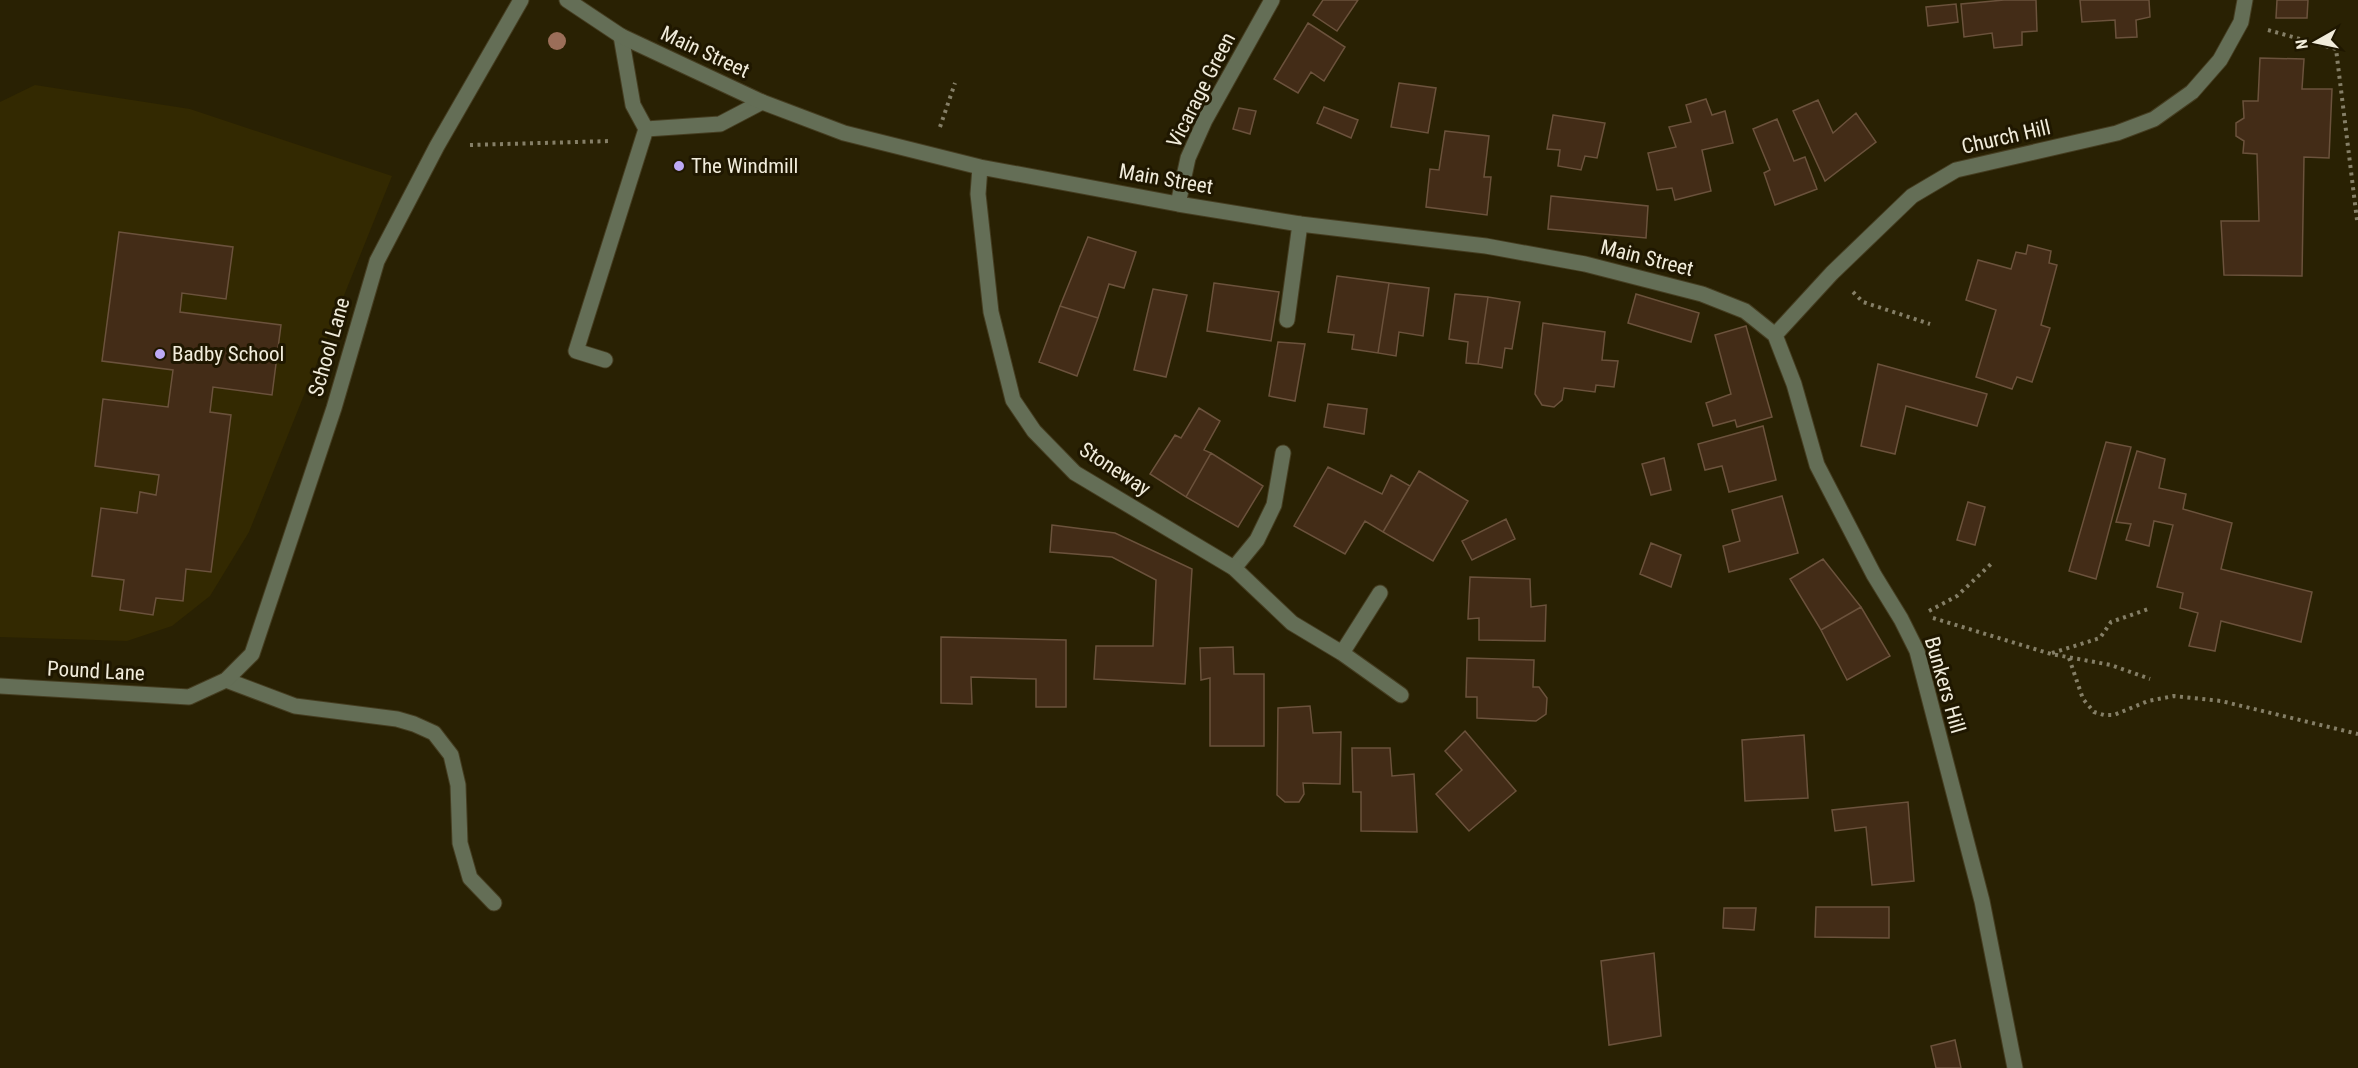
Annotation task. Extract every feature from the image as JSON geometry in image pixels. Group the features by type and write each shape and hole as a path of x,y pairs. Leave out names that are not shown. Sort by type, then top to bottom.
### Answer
{"street":[{"name":"School Lane","path":"189,697 226,680 252,654 334,408 377,261 437,146 521,0"},
{"name":"Main Street","path":"567,0 621,36 762,102 844,134 980,167 1178,204 1300,224 1486,246 1585,264 1702,294 1745,311 1775,335"},
{"name":"Vicarage Green","path":"1178,204 1188,158 1204,120 1272,0"},
{"name":"Church Hill","path":"1775,335 1832,273 1912,196 1956,170 2117,134 2154,119 2192,92 2220,60 2241,22 2245,0"},
{"path":"605,360 576,351 644,127 633,105 621,36"},
{"path":"644,127 720,124 762,102"},
{"name":"Stoneway","path":"980,167 978,194 991,312 1013,400 1034,431 1075,473 1234,568 1292,623 1342,652 1401,695"},
{"path":"1287,320 1300,224"},
{"name":"Bunkers Hill","path":"1775,335 1794,384 1817,465 1874,575 1901,619 1917,651 1982,901 2015,1068"},
{"path":"1234,568 1257,540 1274,505 1282,453"},
{"path":"1342,652 1380,592"},
{"path":"226,680 295,706 397,719 434,733 451,755 458,786 460,843 470,878 494,903"},
{"name":"Pound Lane","path":"0,686 189,697"}],"path":[{"path":"2241,22 2336,49 2357,220"},
{"path":"931,154 955,83"},
{"path":"437,146 626,141 644,127"},
{"path":"1832,273 1863,302 1930,324"},
{"path":"1901,619 1933,610 1957,596 1991,564"},
{"path":"2051,654 2100,638 2110,622 2148,609"},
{"path":"1919,614 2051,654 2111,665 2150,679"},
{"path":"2069,658 2083,699 2094,712 2104,716 2114,715 2148,701 2174,696 2221,701 2358,734"}],"shaded area":[{"name":"Badby School","path":"35,85 190,109 392,176 249,532 210,596 172,626 127,641 0,637 0,102"}],"building":[{"path":"1323,0 1358,0 1337,31 1313,15"},
{"path":"2036,0 2037,31 2022,32 2022,45 1994,48 1992,33 1964,37 1961,4"},
{"path":"2080,0 2149,0 2150,17 2136,20 2137,37 2116,38 2115,20 2082,22"},
{"path":"2277,0 2308,0 2307,18 2276,18"},
{"path":"1956,4 1958,22 1928,26 1926,7"},
{"path":"1308,23 1345,47 1324,81 1311,72 1298,93 1274,79"},
{"path":"2260,58 2304,59 2302,89 2332,89 2329,158 2304,157 2302,276 2224,275 2221,221 2259,221 2257,154 2243,153 2244,141 2236,136 2236,123 2244,118 2243,101 2258,101"},
{"path":"1399,83 1436,88 1428,133 1391,127"},
{"path":"1706,99 1712,115 1725,111 1733,143 1702,150 1711,191 1675,200 1672,188 1657,190 1648,153 1676,147 1669,127 1691,122 1686,105"},
{"path":"1818,100 1833,133 1856,113 1876,142 1825,181 1793,111"},
{"path":"1324,107 1358,120 1351,138 1317,123"},
{"path":"1239,108 1256,111 1250,134 1233,129"},
{"path":"1553,115 1605,123 1597,158 1585,156 1581,170 1558,166 1560,150 1547,149"},
{"path":"1777,119 1794,161 1805,157 1817,189 1775,205 1764,173 1770,170 1753,129"},
{"path":"1445,131 1489,136 1484,177 1491,177 1487,215 1426,207 1430,169 1439,170"},
{"path":"1551,196 1648,206 1646,238 1548,229"},
{"path":"119,232 233,247 226,299 182,293 180,312 281,325 272,395 213,387 210,412 231,415 211,572 186,569 183,601 156,598 153,615 120,610 124,580 92,576 101,508 137,513 140,492 156,495 159,475 95,466 103,399 168,407 173,370 102,361"},
{"path":"1088,237 1136,252 1124,288 1109,284 1098,318 1060,306"},
{"path":"2028,245 2051,251 2049,263 2057,265 2041,325 2050,328 2032,382 2017,377 2012,389 1976,377 1996,310 1966,300 1978,260 2011,269 2016,252 2026,254"},
{"path":"1337,276 1389,283 1378,353 1352,349 1354,335 1328,332"},
{"path":"1214,283 1279,292 1271,341 1207,331"},
{"path":"1389,283 1429,288 1423,336 1399,332 1396,356 1378,353"},
{"path":"1153,289 1187,295 1166,377 1134,370"},
{"path":"1455,294 1488,297 1478,364 1466,363 1468,342 1449,339"},
{"path":"1636,294 1699,313 1691,342 1628,323"},
{"path":"1488,297 1520,302 1512,349 1505,348 1502,368 1478,364"},
{"path":"1060,306 1098,318 1077,376 1039,362"},
{"path":"1543,323 1605,332 1602,360 1618,361 1614,387 1596,385 1595,392 1564,388 1562,400 1554,407 1542,405 1535,394"},
{"path":"1746,326 1772,417 1737,427 1735,420 1713,426 1706,403 1731,394 1715,335"},
{"path":"1278,342 1305,344 1295,401 1269,396"},
{"path":"1878,364 1987,394 1977,426 1906,406 1895,454 1861,446"},
{"path":"1328,404 1367,409 1364,434 1324,427"},
{"path":"1199,408 1220,421 1204,450 1211,453 1186,497 1150,474 1175,435 1181,438"},
{"path":"1763,426 1776,480 1729,492 1722,466 1705,470 1698,444"},
{"path":"2106,442 2131,447 2096,579 2069,571"},
{"path":"2137,451 2165,459 2159,488 2186,494 2183,509 2232,523 2221,569 2312,592 2301,642 2221,621 2215,651 2189,646 2198,613 2180,608 2183,593 2157,587 2173,525 2154,521 2149,546 2126,540 2131,524 2116,522"},
{"path":"1211,453 1263,486 1238,527 1186,497"},
{"path":"1664,458 1671,490 1651,495 1642,464"},
{"path":"1328,467 1382,494 1391,475 1410,486 1383,532 1365,521 1345,554 1294,526"},
{"path":"1419,471 1468,501 1433,561 1383,532"},
{"path":"1782,496 1798,553 1729,572 1723,546 1740,541 1732,510"},
{"path":"1968,502 1985,507 1975,545 1957,540"},
{"path":"1506,519 1515,539 1472,560 1462,541"},
{"path":"1052,525 1115,533 1192,569 1185,684 1094,679 1096,646 1153,646 1156,580 1112,557 1050,552"},
{"path":"1651,543 1681,555 1671,587 1640,574"},
{"path":"1823,559 1861,607 1821,630 1790,579"},
{"path":"1470,577 1530,579 1531,607 1546,605 1545,641 1479,640 1479,618 1468,619"},
{"path":"1861,607 1890,656 1847,680 1821,630"},
{"path":"941,637 1066,640 1066,707 1036,707 1036,679 971,677 972,704 941,703"},
{"path":"1233,647 1234,674 1264,674 1264,746 1210,746 1210,678 1201,680 1200,648"},
{"path":"1467,658 1534,660 1533,687 1539,687 1547,698 1546,714 1536,721 1477,718 1477,697 1466,697"},
{"path":"1310,706 1313,733 1341,732 1340,784 1303,783 1304,794 1299,802 1285,802 1277,795 1278,708"},
{"path":"1465,731 1516,791 1469,831 1436,794 1462,770 1445,751"},
{"path":"1804,735 1808,798 1745,801 1742,740"},
{"path":"1352,748 1390,748 1392,776 1414,774 1417,832 1361,831 1361,792 1353,792"},
{"path":"1908,802 1914,881 1872,885 1866,827 1835,831 1832,810"},
{"path":"1816,907 1889,907 1889,938 1815,937"},
{"path":"1724,908 1756,908 1754,930 1723,928"},
{"path":"1654,953 1661,1036 1609,1045 1601,961"},
{"path":"1955,1040 1961,1068 1936,1068 1931,1046"}],"place":[{"name":"The Windmill","path":"679,166"},
{"name":"Badby School","path":"160,354"}]}
